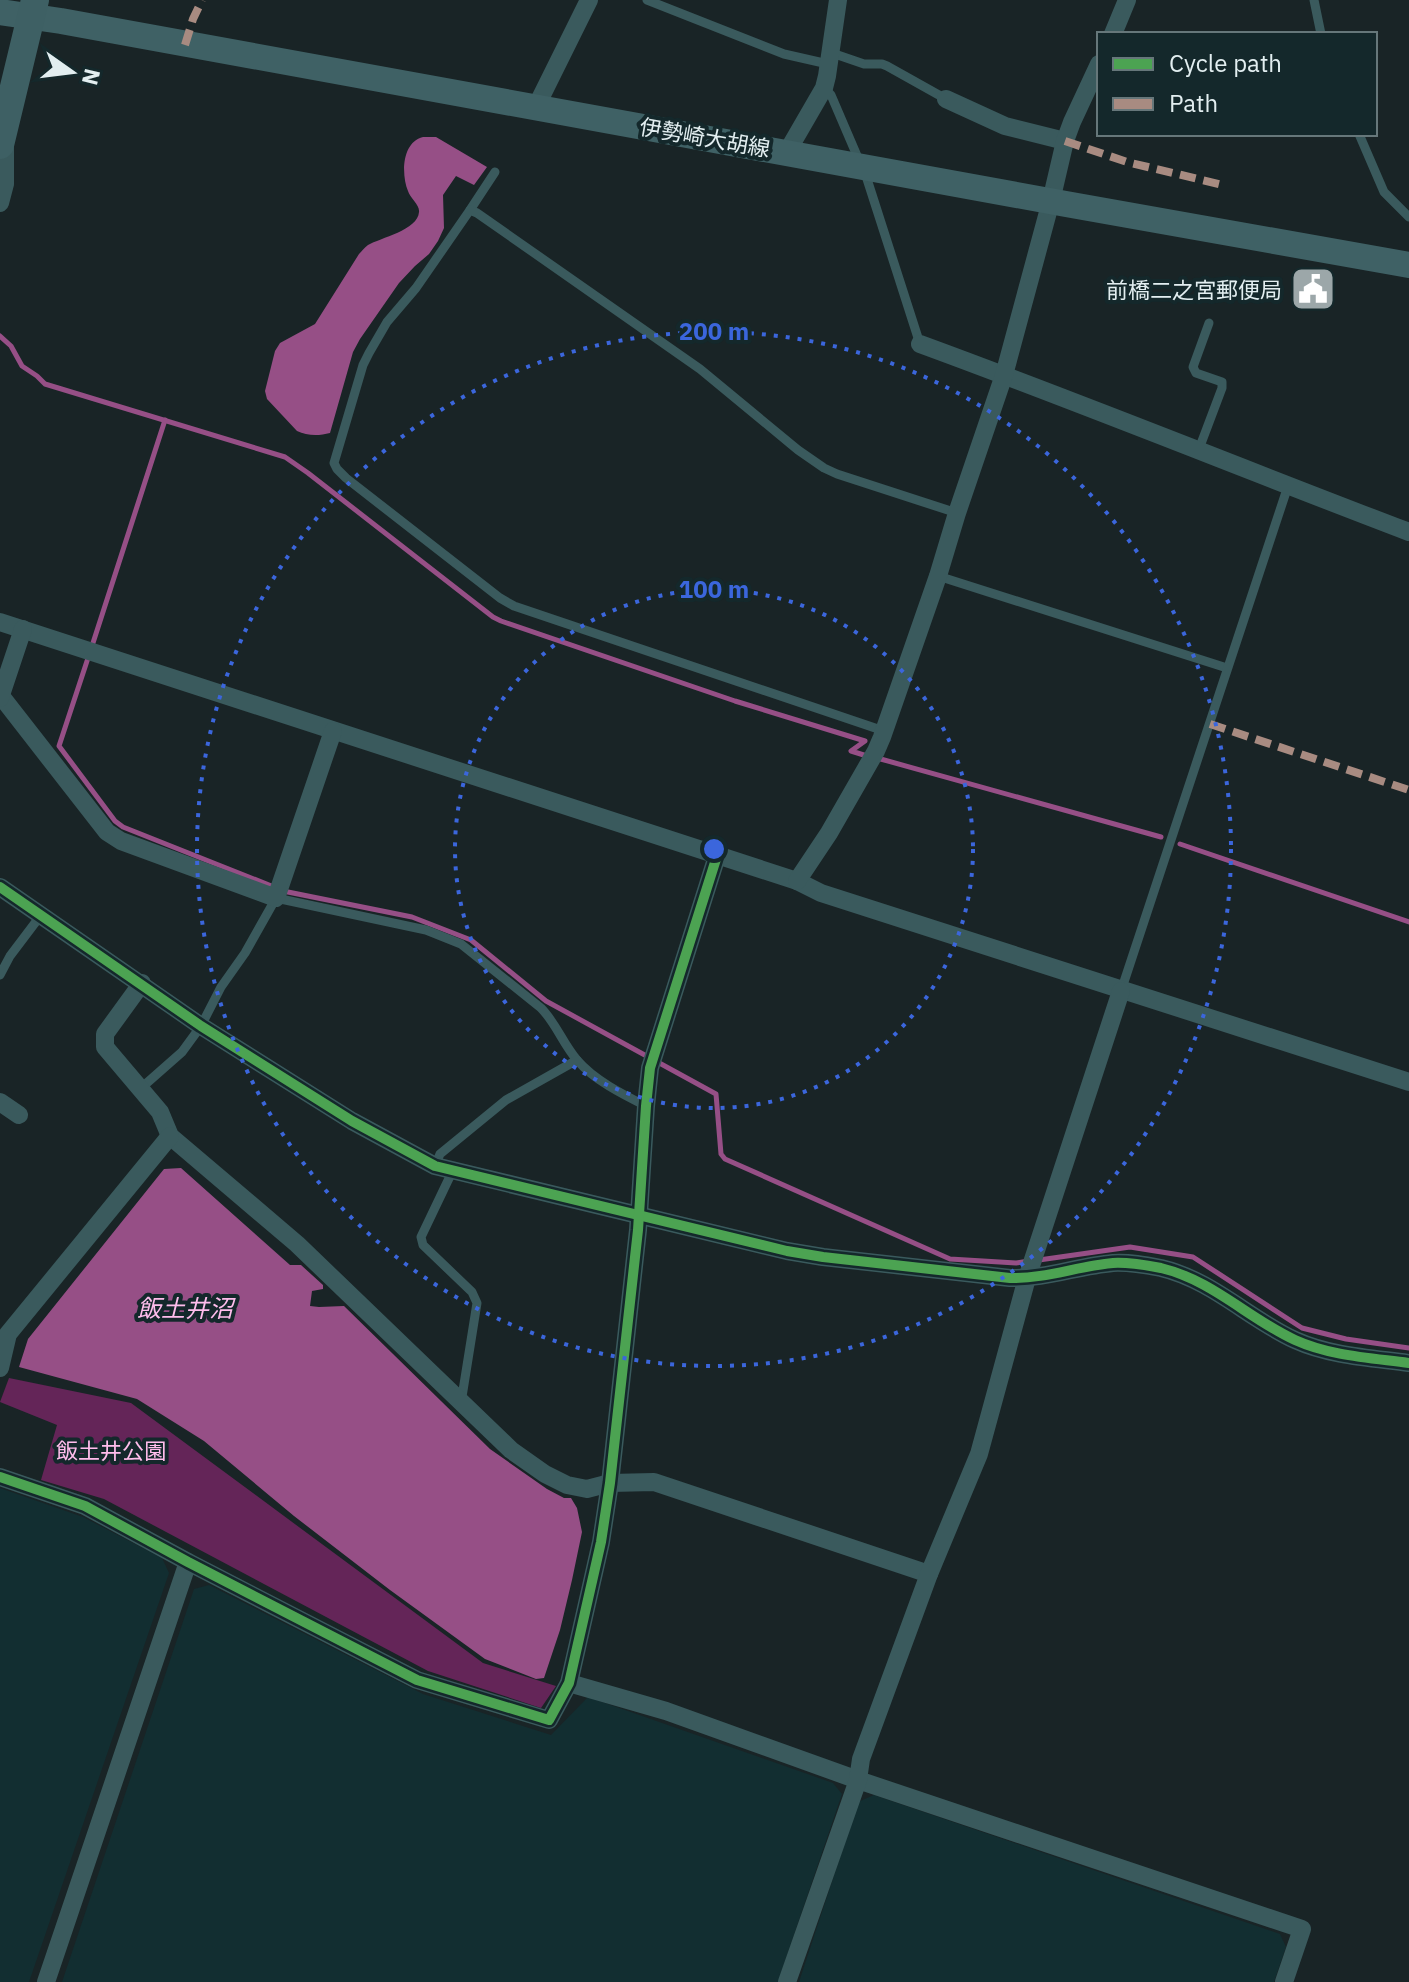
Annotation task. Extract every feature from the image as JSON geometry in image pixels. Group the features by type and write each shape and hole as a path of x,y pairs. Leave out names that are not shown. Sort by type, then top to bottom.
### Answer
{"highway":[{"path":"2,136 33,9"}],"main road":[{"name":"伊勢崎大胡線","path":"0,12 33,9 536,107 1409,265"}],"street":[{"path":"536,107 589,0"},
{"path":"787,152 824,88 838,0"},
{"path":"1114,32 1127,0"},
{"path":"797,881 829,833 876,751 884,731 1004,375 1065,141 1097,68"},
{"path":"946,99 1005,126 1065,141"},
{"path":"0,203 5,184 2,136"},
{"path":"920,344 1409,532"},
{"path":"0,622 797,881 821,893 1121,991 1409,1082"},
{"path":"23,629 1,697 107,832 121,841 276,898 333,731"},
{"path":"0,1477 85,1506 417,1680 549,1720 569,1683 601,1542 638,1230 650,1068 717,856"},
{"path":"0,887 201,1026 352,1121 444,1168 706,1233 823,1257 1027,1278 1114,1263 1164,1269 1190,1277 1213,1289 1297,1341 1335,1352 1409,1363"},
{"path":"142,983 105,1034 105,1047 160,1112 170,1136 297,1244 511,1450 567,1485 587,1489 610,1483 654,1482 929,1574"},
{"path":"787,1982 858,1780 861,1759 929,1574 979,1454 1027,1278 1121,991"},
{"path":"0,1102 19,1115"},
{"path":"0,1368 8,1334 170,1136"},
{"path":"46,1982 188,1562"},
{"path":"569,1683 666,1711 858,1780 1302,1929 1284,1982"}],"lane":[{"path":"647,0 784,54 882,64 946,99"},
{"path":"1314,0 1321,32"},
{"path":"824,88 831,95 867,179 920,344"},
{"path":"1360,136 1384,192 1409,217"},
{"path":"495,172 416,288 387,322 369,353 334,463 337,469 481,585 514,606 884,731"},
{"path":"470,210 700,369 824,468 957,513"},
{"path":"1199,449 1222,388 1222,382 1196,373 1193,367 1209,323"},
{"path":"1121,991 1288,486"},
{"path":"938,576 1227,668"},
{"path":"140,1089 182,1052 201,1026 221,987 245,953 276,898 426,930 461,944 541,1008 577,1060 623,1095 646,1106"},
{"path":"0,975 5,953 41,915"},
{"path":"461,1403 477,1303 472,1292 423,1245 421,1237 444,1168 440,1154 506,1100 577,1060"}],"shaded area":[{"path":"0,1488 83,1517 162,1558 169,1573 29,1982 0,1982"},
{"path":"209,1585 423,1694 551,1735 588,1697 833,1783 842,1794 778,1982 62,1982 194,1589"},
{"path":"874,1795 1280,1934 1286,1947 1274,1982 799,1982 858,1802"}],"green space":[{"name":"飯土井公園","path":"9,1378 131,1403 483,1663 556,1686 541,1708 428,1671 104,1499 41,1480 57,1425 0,1402"}],"water":[{"path":"423,137 436,137 487,167 474,185 456,176 443,195 444,228 438,241 399,283 360,339 353,352 330,433 301,433 267,399 265,391 275,351 280,343 315,324 365,247 406,229 417,218 419,209 408,191 404,168 411,145"},
{"name":"飯土井沼","path":"181,1168 290,1265 301,1265 323,1285 323,1289 312,1291 310,1306 344,1306 490,1449 547,1489 564,1498 571,1498 577,1508 582,1532 560,1630 544,1678 536,1679 485,1659 294,1516 204,1441 137,1399 19,1367 28,1339 164,1169"}],"waterway":[{"path":"0,336 11,346 22,366 45,384 285,457 501,621 735,701 865,741 851,751 867,756"},
{"path":"92,646 165,420"},
{"path":"89,655 59,746 115,821 123,827 274,887"},
{"path":"877,758 1161,837"},
{"path":"1180,844 1409,922"},
{"path":"283,891 412,917 471,940 546,1001 716,1094 721,1154 725,1159 950,1259 1029,1261"},
{"path":"1039,1260 1130,1247 1193,1257 1302,1328 1346,1339 1409,1348"}],"marked path":[{"path":"185,45 202,0"},
{"path":"1065,141 1127,162 1223,185"},
{"path":"1210,724 1409,790"}],"cycle path":[{"path":"0,1477 85,1506 417,1680 549,1720 569,1683 601,1542 638,1230 650,1068 717,856"},
{"path":"0,887 201,1026 352,1121 435,1166 823,1257 1010,1278 1113,1263 1161,1268 1197,1281 1278,1331 1308,1345 1351,1356 1409,1363"}],"place":[{"name":"前橋二之宮郵便局","path":"1313,289"}]}
